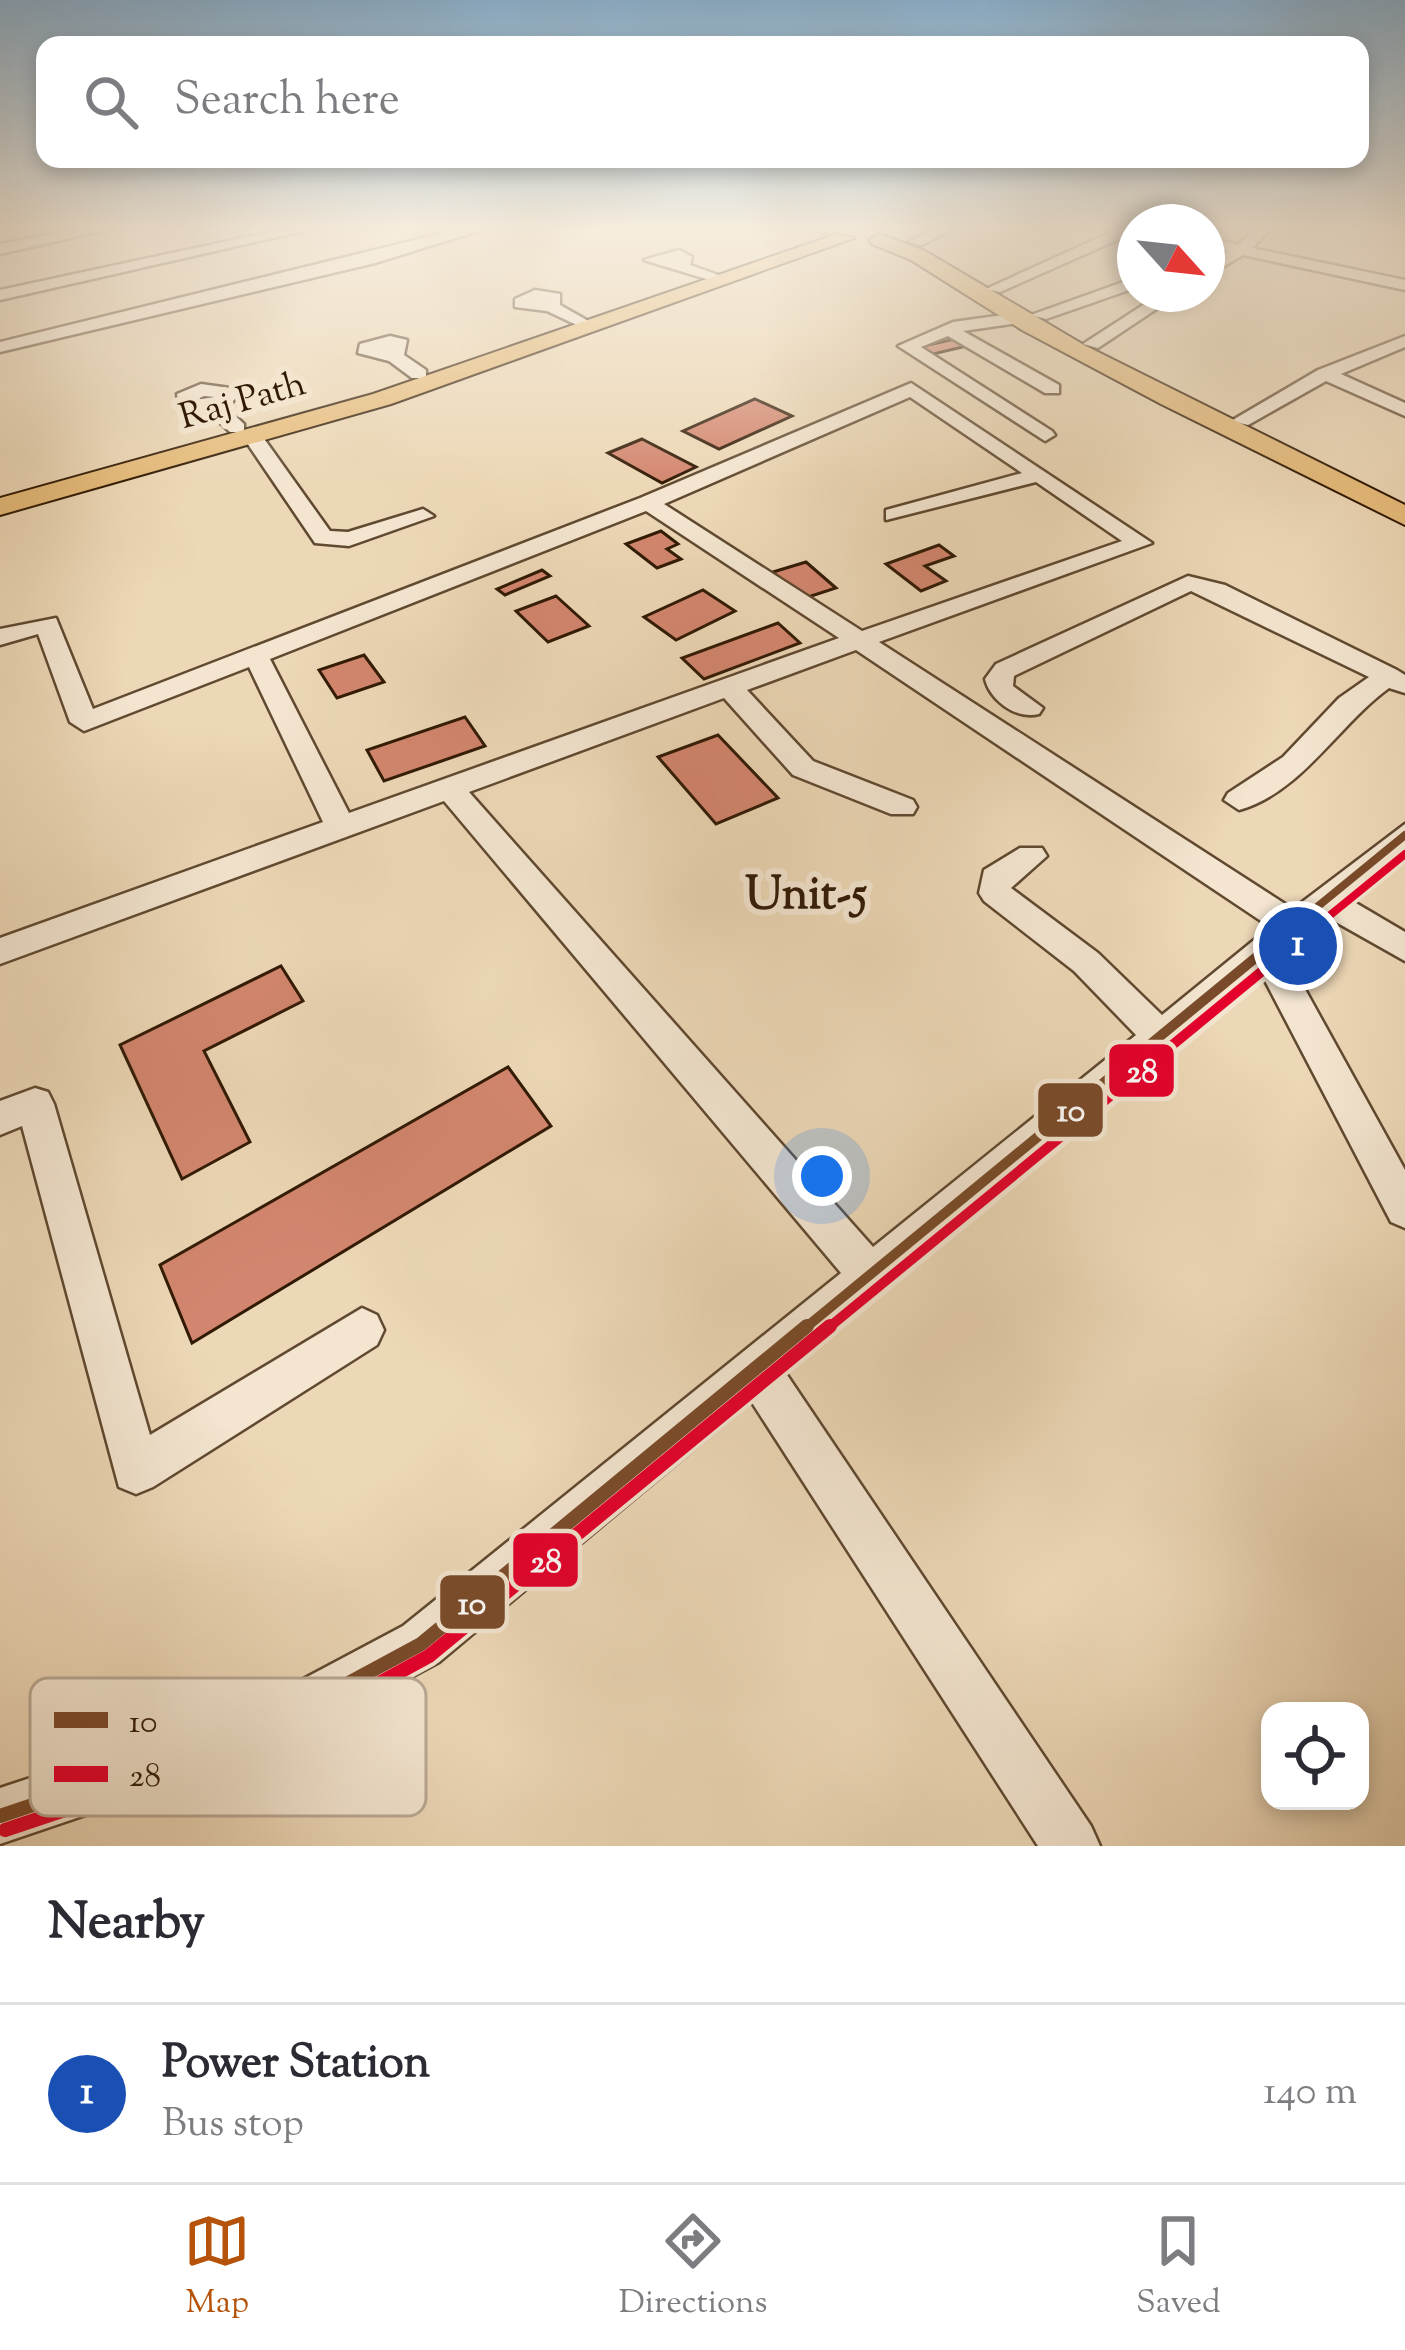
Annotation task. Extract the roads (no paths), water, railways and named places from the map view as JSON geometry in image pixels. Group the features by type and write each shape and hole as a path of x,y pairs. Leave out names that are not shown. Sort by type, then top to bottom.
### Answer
{"main road":[{"name":"Raj Path","path":"0,493 245,433 606,313"},
{"name":"Raj Path","path":"0,507 546,346 626,313"},
{"path":"1024,313 1405,516"},
{"path":"1025,313 1405,500"}],"street":[{"path":"0,347 144,313"},
{"path":"563,313 581,322"},
{"path":"1038,313 950,330 910,344 909,350 1045,435"},
{"path":"1092,344 1141,313"},
{"path":"950,330 1061,387 997,404"},
{"path":"1240,421 1324,374 1405,341"},
{"path":"1375,353 1405,365"},
{"path":"394,356 418,374"},
{"path":"1324,374 1405,410"},
{"path":"0,637 47,623 84,722 648,503 910,389 1141,543 729,686 0,951"},
{"path":"216,408 245,433 323,538 349,539 423,516"},
{"path":"894,515 1035,476"},
{"path":"648,503 1294,925 1405,948"},
{"path":"1030,708 1001,690 998,679 1005,670 1188,583 1216,590 1396,681"},
{"path":"256,656 340,826"},
{"path":"1239,800 1293,764 1349,704 1396,681"},
{"path":"729,686 803,768 902,807"},
{"path":"449,788 869,1274"},
{"path":"361,1678 422,1644 1405,835"},
{"path":"1031,856 995,878 995,892 1086,962 1160,1036"},
{"path":"1294,925 1405,1209"},
{"path":"0,1118 34,1105 136,1470 362,1330"},
{"path":"758,1370 1071,1846"},
{"path":"0,1816 30,1806"}],"place":[{"name":"Power Station","path":"1298,946"}],"district":[{"name":"Unit-5","path":"806,897"}]}
